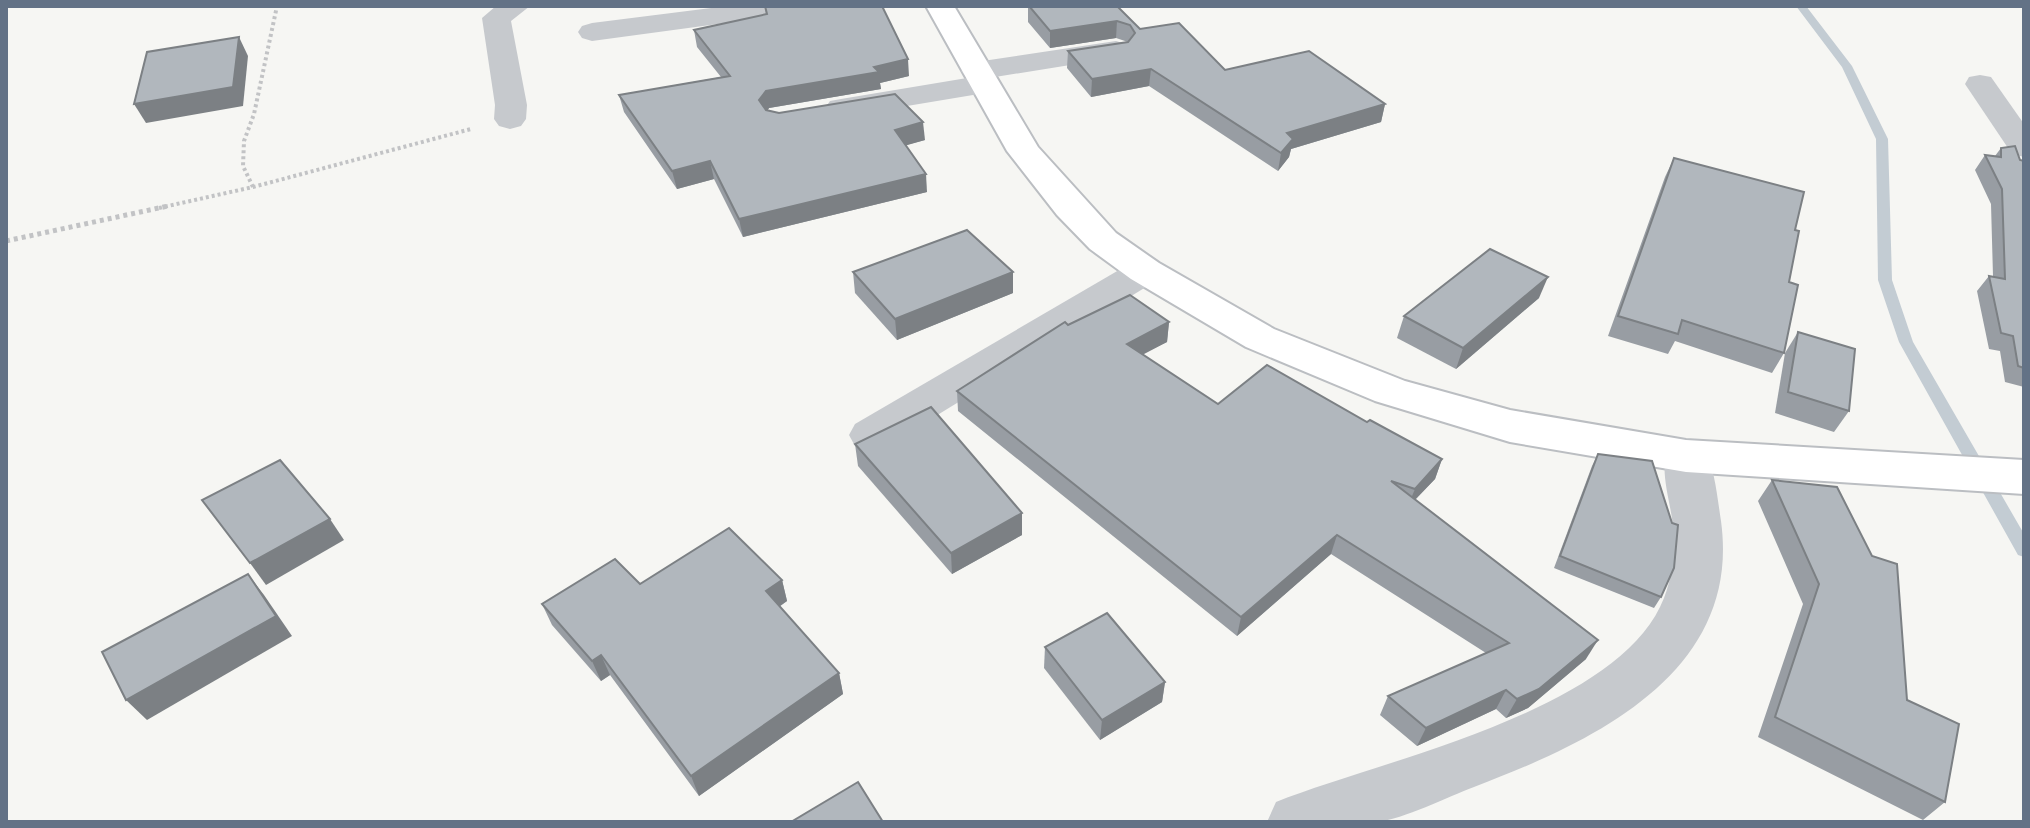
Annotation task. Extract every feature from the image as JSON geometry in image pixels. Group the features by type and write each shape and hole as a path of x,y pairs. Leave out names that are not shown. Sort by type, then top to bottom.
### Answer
{"main road":[{"path":"940,6 1024,151 1047,182 1103,241 1145,271 1260,338 1390,391 1510,426 1686,456 2024,477"}],"street":[{"path":"510,119 511,105 496,18 516,6"},
{"path":"592,32 791,6"},
{"path":"813,113 1116,50"},
{"path":"1980,84 2024,147"},
{"path":"871,435 1145,271"},
{"path":"1297,822 1473,761 1588,708 1644,668 1666,646 1692,594 1700,549 1686,456"}],"path":[{"path":"253,187 243,166 244,141 254,114 277,6"},
{"path":"6,241 253,187 510,119"}],"building":[{"path":"765,6 882,6 908,59 874,67 879,72 766,91 759,100 766,110 779,113 895,94 923,122 895,130 926,174 739,219 710,161 672,171 619,95 730,76 694,30 767,14"},
{"path":"1029,6 1117,6 1140,29 1179,23 1225,70 1309,51 1385,104 1287,133 1293,139 1281,153 1151,69 1092,79 1068,51 1128,42 1135,33 1130,25 1117,21 1050,31"},
{"path":"239,37 233,87 134,104 147,52"},
{"path":"2015,146 2020,160 2024,161 2024,368 2018,366 2013,336 2001,333 1989,276 2005,279 2002,189 1985,155 2001,157 2001,148"},
{"path":"1674,158 1804,192 1795,230 1799,231 1789,282 1798,285 1784,353 1682,320 1678,334 1618,316"},
{"path":"967,230 1013,272 895,319 853,272"},
{"path":"1490,249 1548,277 1463,348 1404,316"},
{"path":"1130,295 1169,322 1127,344 1218,404 1267,365 1367,422 1370,420 1442,459 1415,489 1391,481 1598,640 1539,689 1517,699 1506,690 1426,728 1388,696 1509,643 1337,535 1241,617 957,391 1065,322 1068,325"},
{"path":"1798,332 1855,349 1849,411 1788,392"},
{"path":"931,407 1022,513 951,553 855,444"},
{"path":"1598,454 1652,461 1672,523 1678,525 1674,568 1661,597 1560,556"},
{"path":"280,460 330,519 250,563 202,500"},
{"path":"1772,480 1837,487 1872,556 1897,564 1907,700 1959,724 1945,802 1775,717 1819,584"},
{"path":"729,528 782,580 766,591 839,673 691,776 601,655 592,661 542,604 615,559 640,584"},
{"path":"248,574 276,616 126,700 102,652"},
{"path":"1107,613 1165,682 1102,720 1045,647"},
{"path":"858,782 883,822 791,822"}],"waterway":[{"path":"1801,6 1847,66 1882,139 1885,280 1906,342 2024,550"}]}
